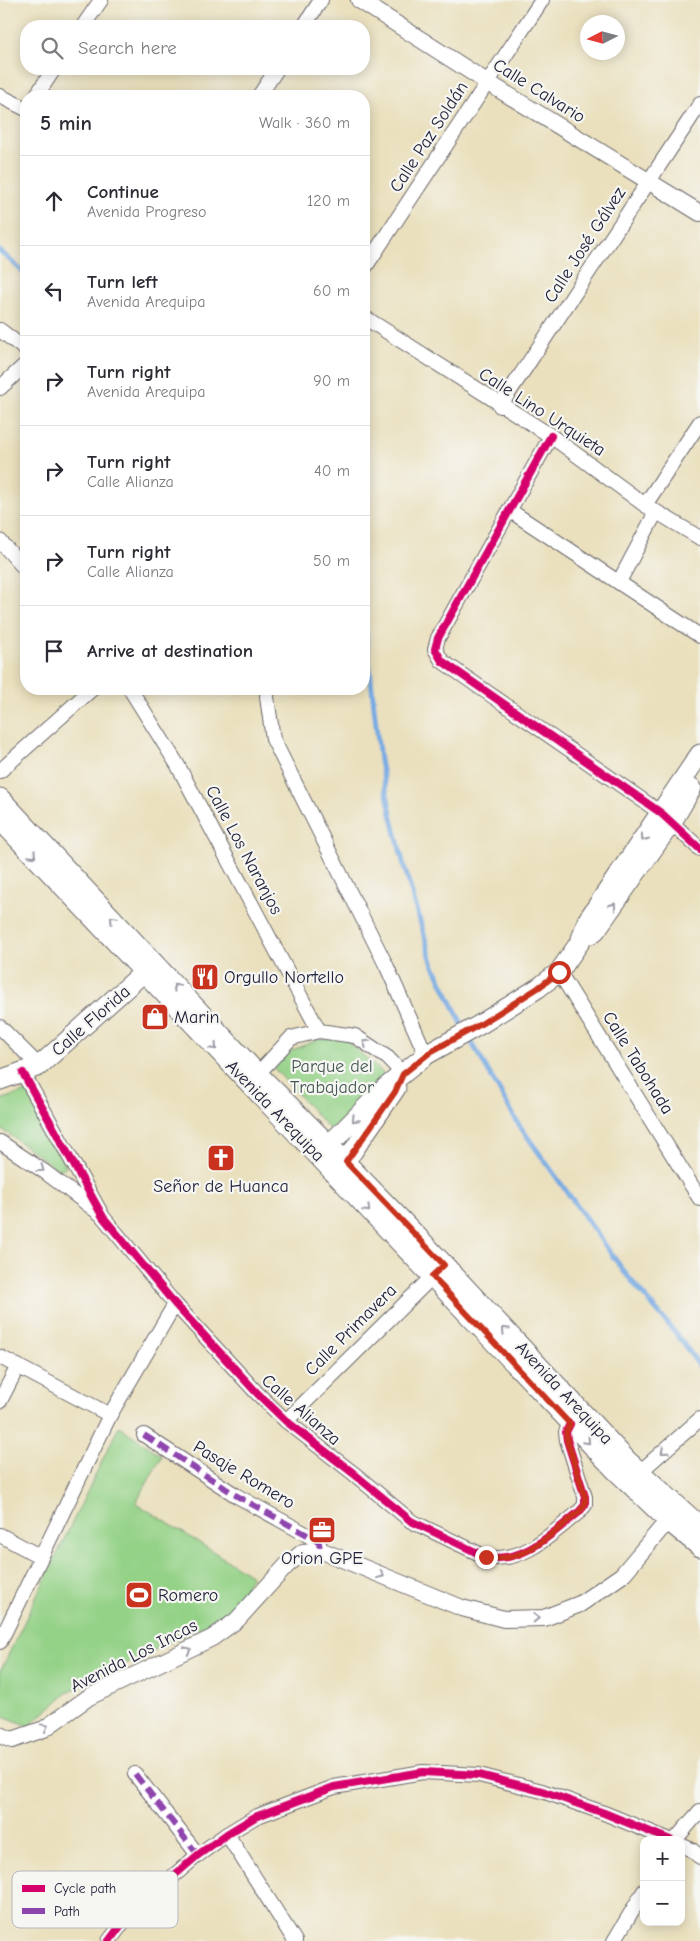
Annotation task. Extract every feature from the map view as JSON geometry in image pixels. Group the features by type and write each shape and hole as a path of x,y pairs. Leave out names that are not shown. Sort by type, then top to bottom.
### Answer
{"main road":[{"path":"322,1149 385,1088 429,1053 481,1024 538,988 559,972 580,942 596,930 667,818 700,754"},
{"path":"667,818 700,775"},
{"name":"Avenida Arequipa","path":"0,798 149,968 634,1477 673,1514 700,1547"},
{"name":"Avenida Arequipa","path":"0,820 149,968"},
{"name":"Calle Florida","path":"31,1069 149,968"},
{"path":"0,1080 31,1069"},
{"path":"340,1168 395,1092 403,1074"},
{"name":"Avenida Arequipa","path":"438,1271 570,1424 634,1477"},
{"name":"Avenida Arequipa","path":"673,1514 700,1526"}],"street":[{"path":"87,20 101,0"},
{"path":"308,20 322,0"},
{"name":"Calle Calvario","path":"359,0 487,82 700,213"},
{"name":"Calle Paz Soldán","path":"370,260 542,0"},
{"path":"40,90 50,75"},
{"path":"262,90 272,75"},
{"path":"0,96 20,106"},
{"name":"Calle José Gálvez","path":"500,406 700,104"},
{"name":"Calle Lino Urquieta","path":"370,321 500,406 551,436 651,509 700,538"},
{"path":"0,330 20,345"},
{"path":"0,388 20,370"},
{"path":"619,582 651,509 700,422"},
{"path":"551,436 438,638 435,649 442,661 667,818 700,849"},
{"path":"509,510 700,636"},
{"path":"0,541 20,563"},
{"path":"0,771 85,695"},
{"name":"Calle Los Naranjos","path":"134,695 177,764 319,1031"},
{"path":"267,695 273,738 429,1053"},
{"name":"Calle Tabohada","path":"559,972 700,1199"},
{"name":"Calle Alianza","path":"0,1027 31,1069 103,1217"},
{"path":"253,1079 291,1038 319,1031 355,1036 388,1058 403,1074"},
{"name":"Calle Alianza","path":"0,1142 45,1172 103,1217 176,1304 256,1393 286,1421 411,1521 486,1557 499,1560 513,1557 531,1549 579,1512 585,1505 585,1497 567,1440 566,1432 570,1424"},
{"name":"Calle Primavera","path":"286,1421 438,1271"},
{"path":"0,1642 110,1415 176,1304"},
{"path":"0,1357 110,1415"},
{"path":"0,1401 18,1366"},
{"path":"634,1477 700,1419"},
{"name":"Pasaje Romero","path":"144,1435 238,1496 313,1538 318,1543 320,1550"},
{"path":"320,1550 462,1608 504,1619 544,1618 580,1604 622,1575 673,1514"},
{"path":"0,1535 41,1557"},
{"name":"Avenida Los Incas","path":"0,1735 12,1740 44,1729 89,1697 212,1638 237,1620 287,1565 304,1552 320,1550"},
{"path":"178,1872 226,1834 255,1817 334,1787 423,1772 479,1775 542,1791 660,1836"},
{"path":"135,1774 198,1855"},
{"path":"678,1836 700,1811"},
{"path":"226,1834 295,1941"},
{"path":"685,1847 700,1857"},
{"path":"614,1941 640,1898"},
{"path":"110,1941 120,1928"}],"green space":[{"name":"Parque del Trabajador","path":"344,1038 386,1076 331,1131 272,1066 290,1051 319,1039"},
{"path":"28,1091 66,1167 59,1170 0,1128 0,1100"},
{"name":"Romero","path":"119,1426 162,1456 136,1503 252,1576 228,1614 68,1692 29,1726 0,1715 0,1672"}],"waterway":[{"path":"0,251 20,269"},
{"path":"370,670 380,761 404,866 432,962 464,1028"},
{"path":"468,1036 519,1125 625,1273 678,1336 700,1367"}],"marked path":[{"path":"144,1435 237,1496 313,1538 319,1543 320,1550"},
{"path":"135,1774 198,1855"}],"cycle path":[{"path":"551,436 438,638 435,649 442,661 661,813 700,849"},
{"path":"23,1073 103,1217 175,1304 257,1393 286,1421 411,1521 486,1557 500,1558 512,1556 536,1545 579,1512 585,1505 585,1497 567,1440 566,1432 570,1424"},
{"path":"178,1872 227,1834 255,1817 334,1787 423,1772 479,1775 542,1791 660,1836"},
{"path":"109,1941 119,1928"}],"place":[{"name":"Orgullo Nortello","path":"205,977"},
{"name":"Marin","path":"155,1017"},
{"name":"Señor de Huanca","path":"221,1158"},
{"name":"Orion GPE","path":"322,1530"},
{"name":"Romero","path":"139,1595"}],"route":[{"path":"486,1557 499,1560 513,1557 531,1549 579,1512 585,1505 585,1497 567,1440 566,1432 570,1424 432,1276 444,1265 346,1162 395,1092 403,1074 432,1051 481,1024 538,988 559,972"}]}
